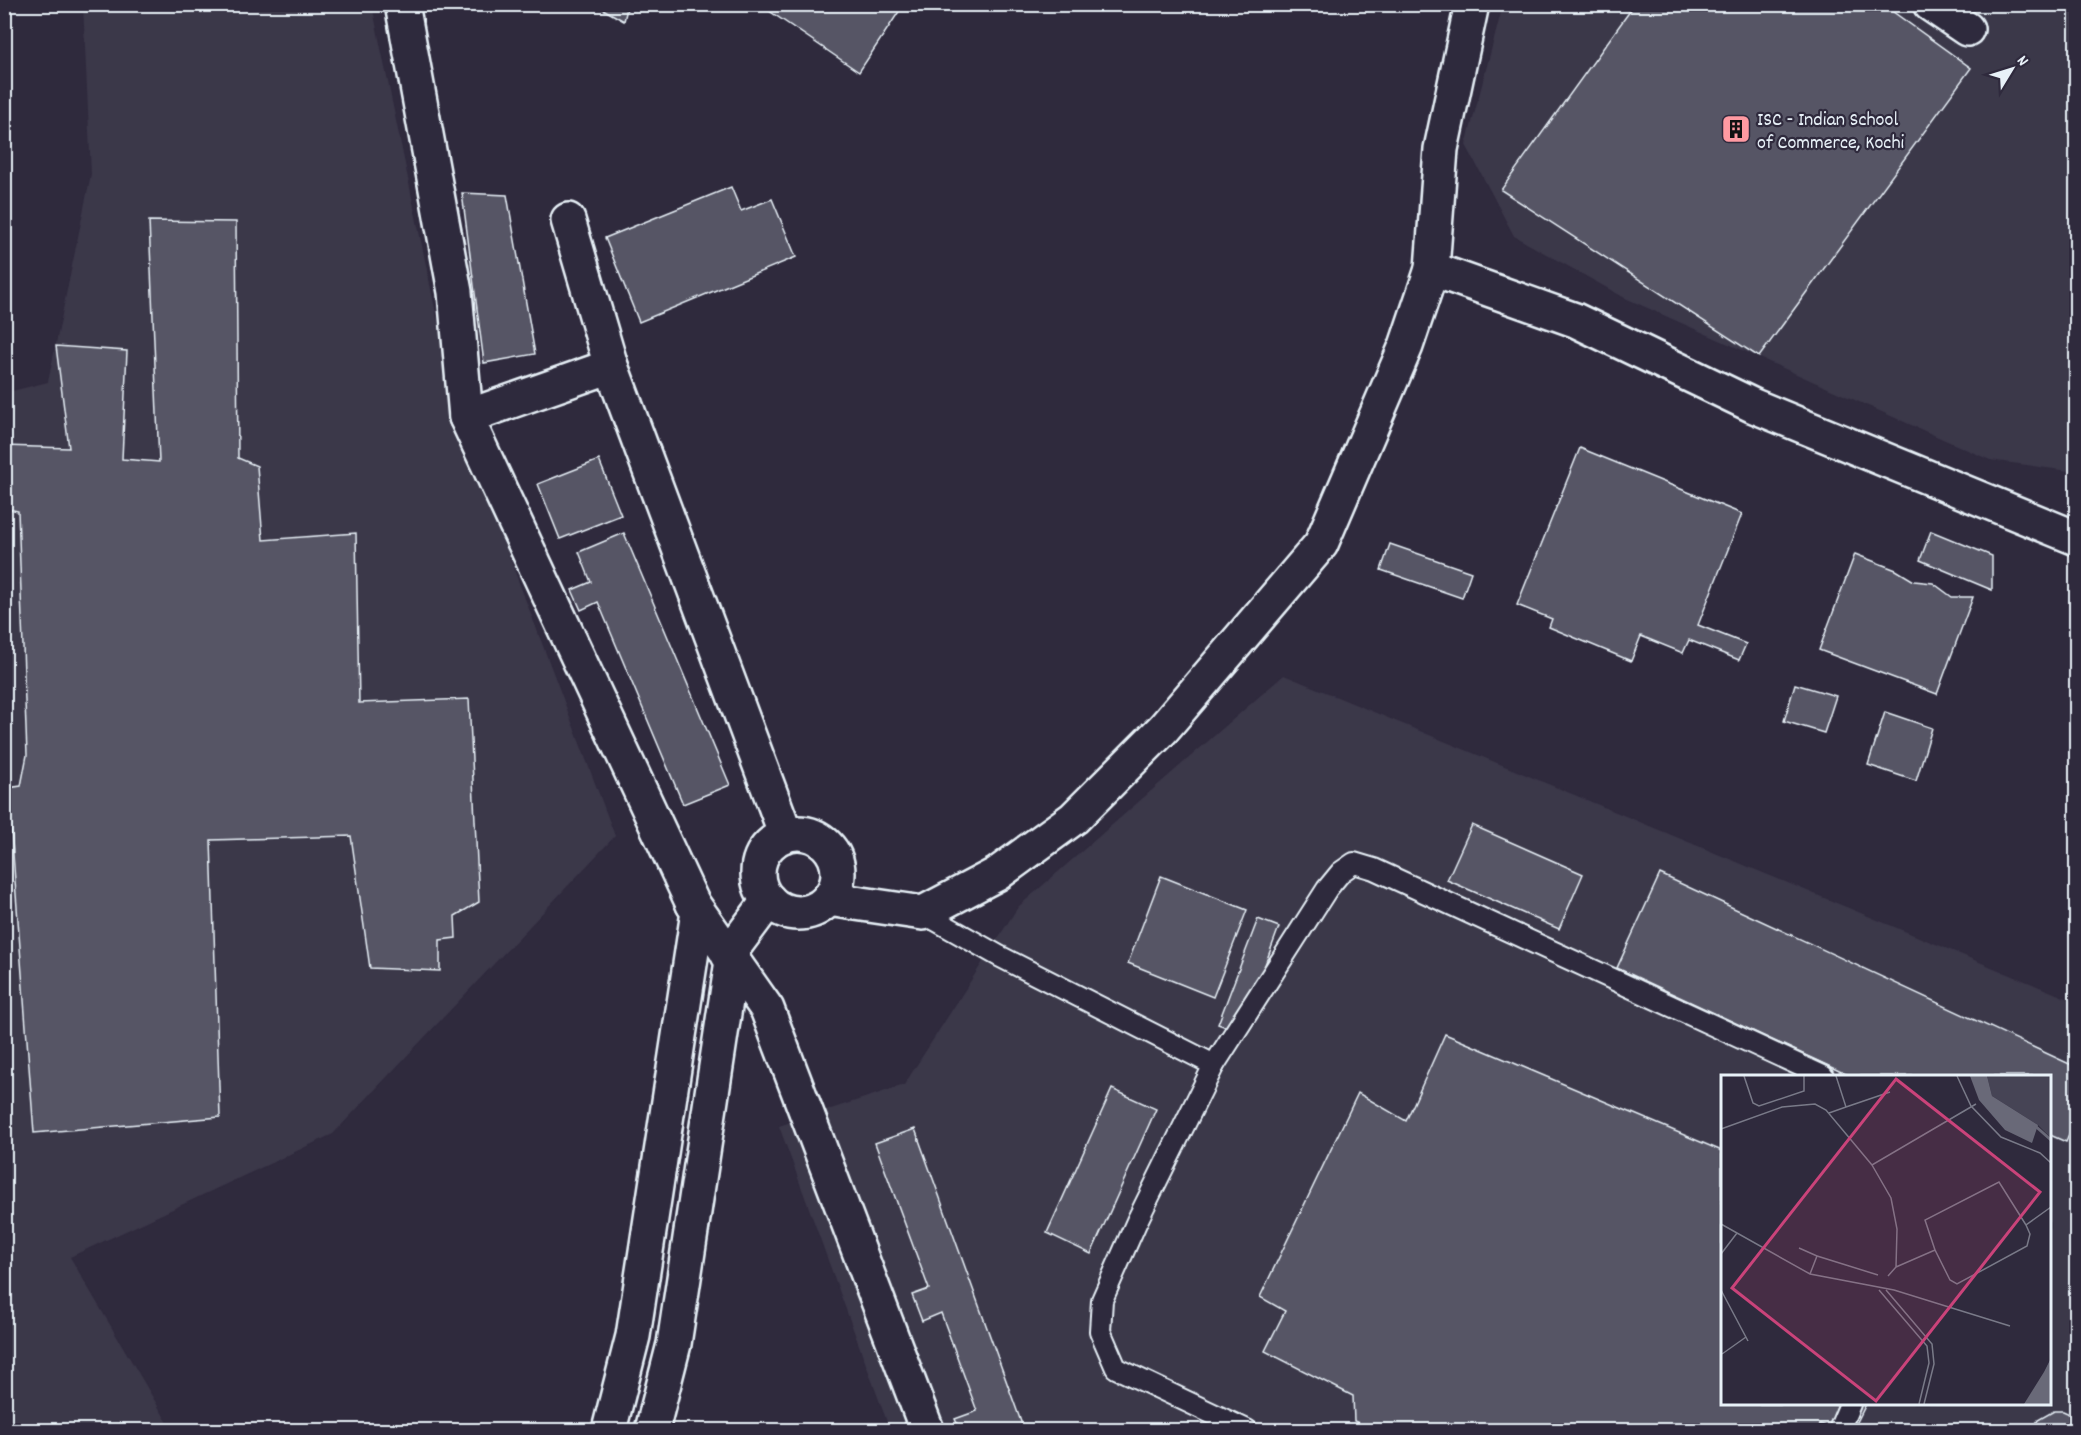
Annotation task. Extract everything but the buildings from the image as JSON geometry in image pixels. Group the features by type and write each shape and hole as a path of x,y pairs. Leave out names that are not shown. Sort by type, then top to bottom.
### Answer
{"street":[{"path":"402,4 455,292 466,417 695,908 767,1009 927,1431"},
{"path":"828,899 923,913 997,874 1074,818 1163,729 1321,544 1406,346 1432,268 1441,149 1472,4"},
{"path":"1930,4 1967,29"},
{"path":"568,220 611,366 786,835"},
{"path":"1432,268 1575,320 1754,406 2076,538"},
{"path":"466,417 611,366"},
{"path":"798,833 811,835 831,851 837,875 828,899 806,912 793,912 780,908 769,900 762,889 759,863 773,841 786,835 798,833"},
{"path":"652,1431 674,1344 730,958 769,900"},
{"path":"609,1431 633,1336 695,908"}],"lane":[{"path":"1247,1431 1116,1368 1100,1332 1102,1300 1137,1221 1214,1065 1327,889 1341,872 1354,863 1374,869 1819,1075"},
{"path":"923,913 999,956 1214,1065"},
{"path":"1839,1431 1850,1405"}],"shaded area":[{"path":"83,5 372,5 459,424 615,836 333,1134 70,1257 172,1430 5,1430 4,673 9,625 4,625 4,393 48,382 91,174"},
{"path":"1503,5 2076,5 2076,472 1990,460 1625,298 1514,236 1466,145"},
{"path":"1284,675 2076,1002 2076,1430 890,1430 779,1126 904,1085 1018,907"}],"place":[{"name":"ISC - Indian School of Commerce, Kochi","path":"1736,129"}]}
